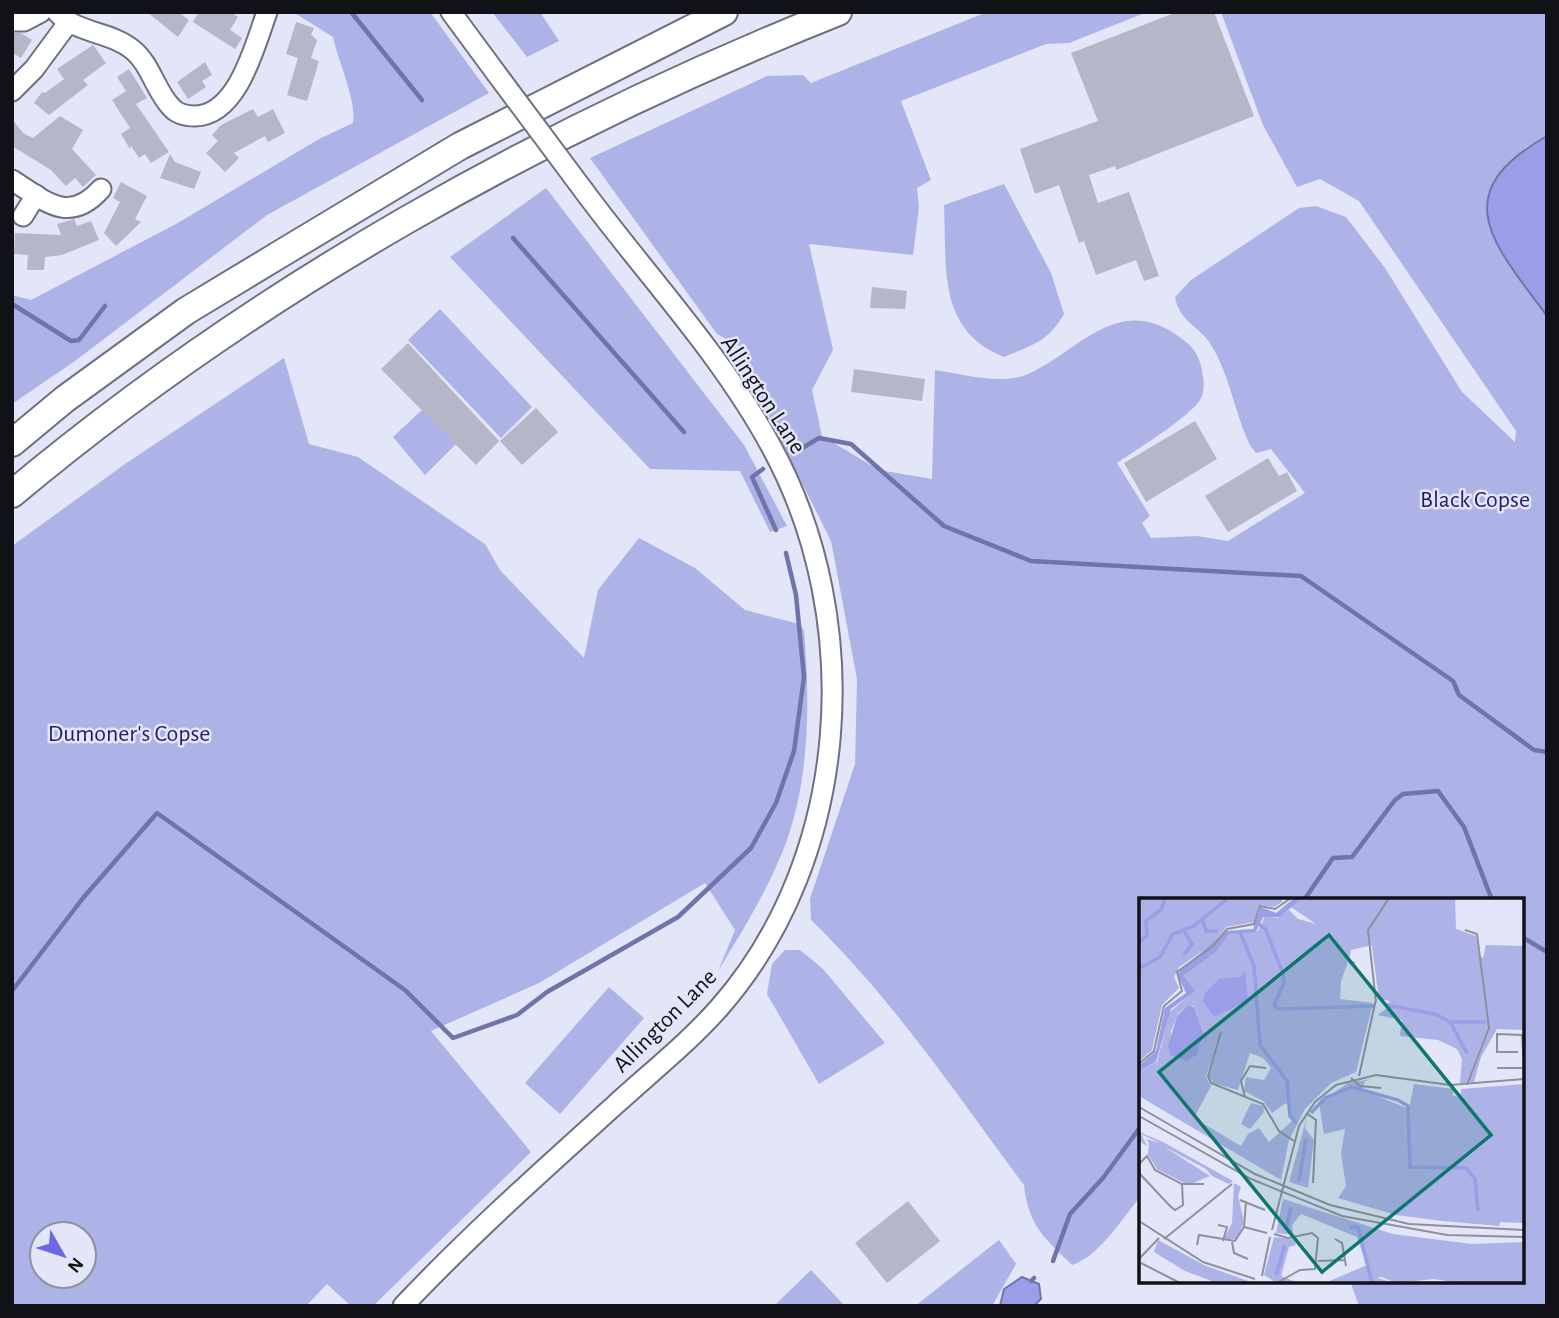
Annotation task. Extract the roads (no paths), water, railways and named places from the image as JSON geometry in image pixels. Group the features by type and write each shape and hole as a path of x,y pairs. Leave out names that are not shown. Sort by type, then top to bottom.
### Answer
{"highway":[{"path":"12,443 76,391 186,311 460,146 724,12"},
{"path":"12,494 88,430 285,294 480,178 715,61 838,12"}],"street":[{"path":"12,21 24,21 41,12"},
{"name":"Allington Lane","path":"403,1306 464,1242 662,1065 720,1007 766,943 779,920 810,841 825,780 831,737 831,650 823,587 803,514 758,422 451,12"},
{"path":"12,91 34,69 62,18 117,40 132,50 148,67 173,110 187,116 204,116 220,107 235,90 249,64 262,14"},
{"path":"12,180 55,207 66,209 85,204 102,188"},
{"path":"23,216 36,195"}],"waterway":[{"path":"351,12 422,100"},
{"path":"513,238 684,432"},
{"path":"12,304 71,341 79,340 105,306"},
{"path":"799,450 819,438 851,444 944,526 1031,561 1301,576 1453,681 1459,695 1534,750 1547,752"},
{"path":"763,469 752,477 776,530"},
{"path":"12,991 83,898 157,813 405,990 453,1038 517,1015 547,992 678,917 751,848 776,803 794,751 804,677 796,595 786,553"},
{"path":"1305,898 1333,858 1352,857 1395,800 1403,794 1438,791 1464,827 1491,898"},
{"path":"1524,938 1547,952"},
{"path":"1053,1261 1070,1214 1103,1178 1139,1129"},
{"path":"1031,1281 1034,1278"}],"park label":[{"name":"Black Copse","path":"1475,500"},
{"name":"Dumoner's Copse","path":"129,734"}]}
